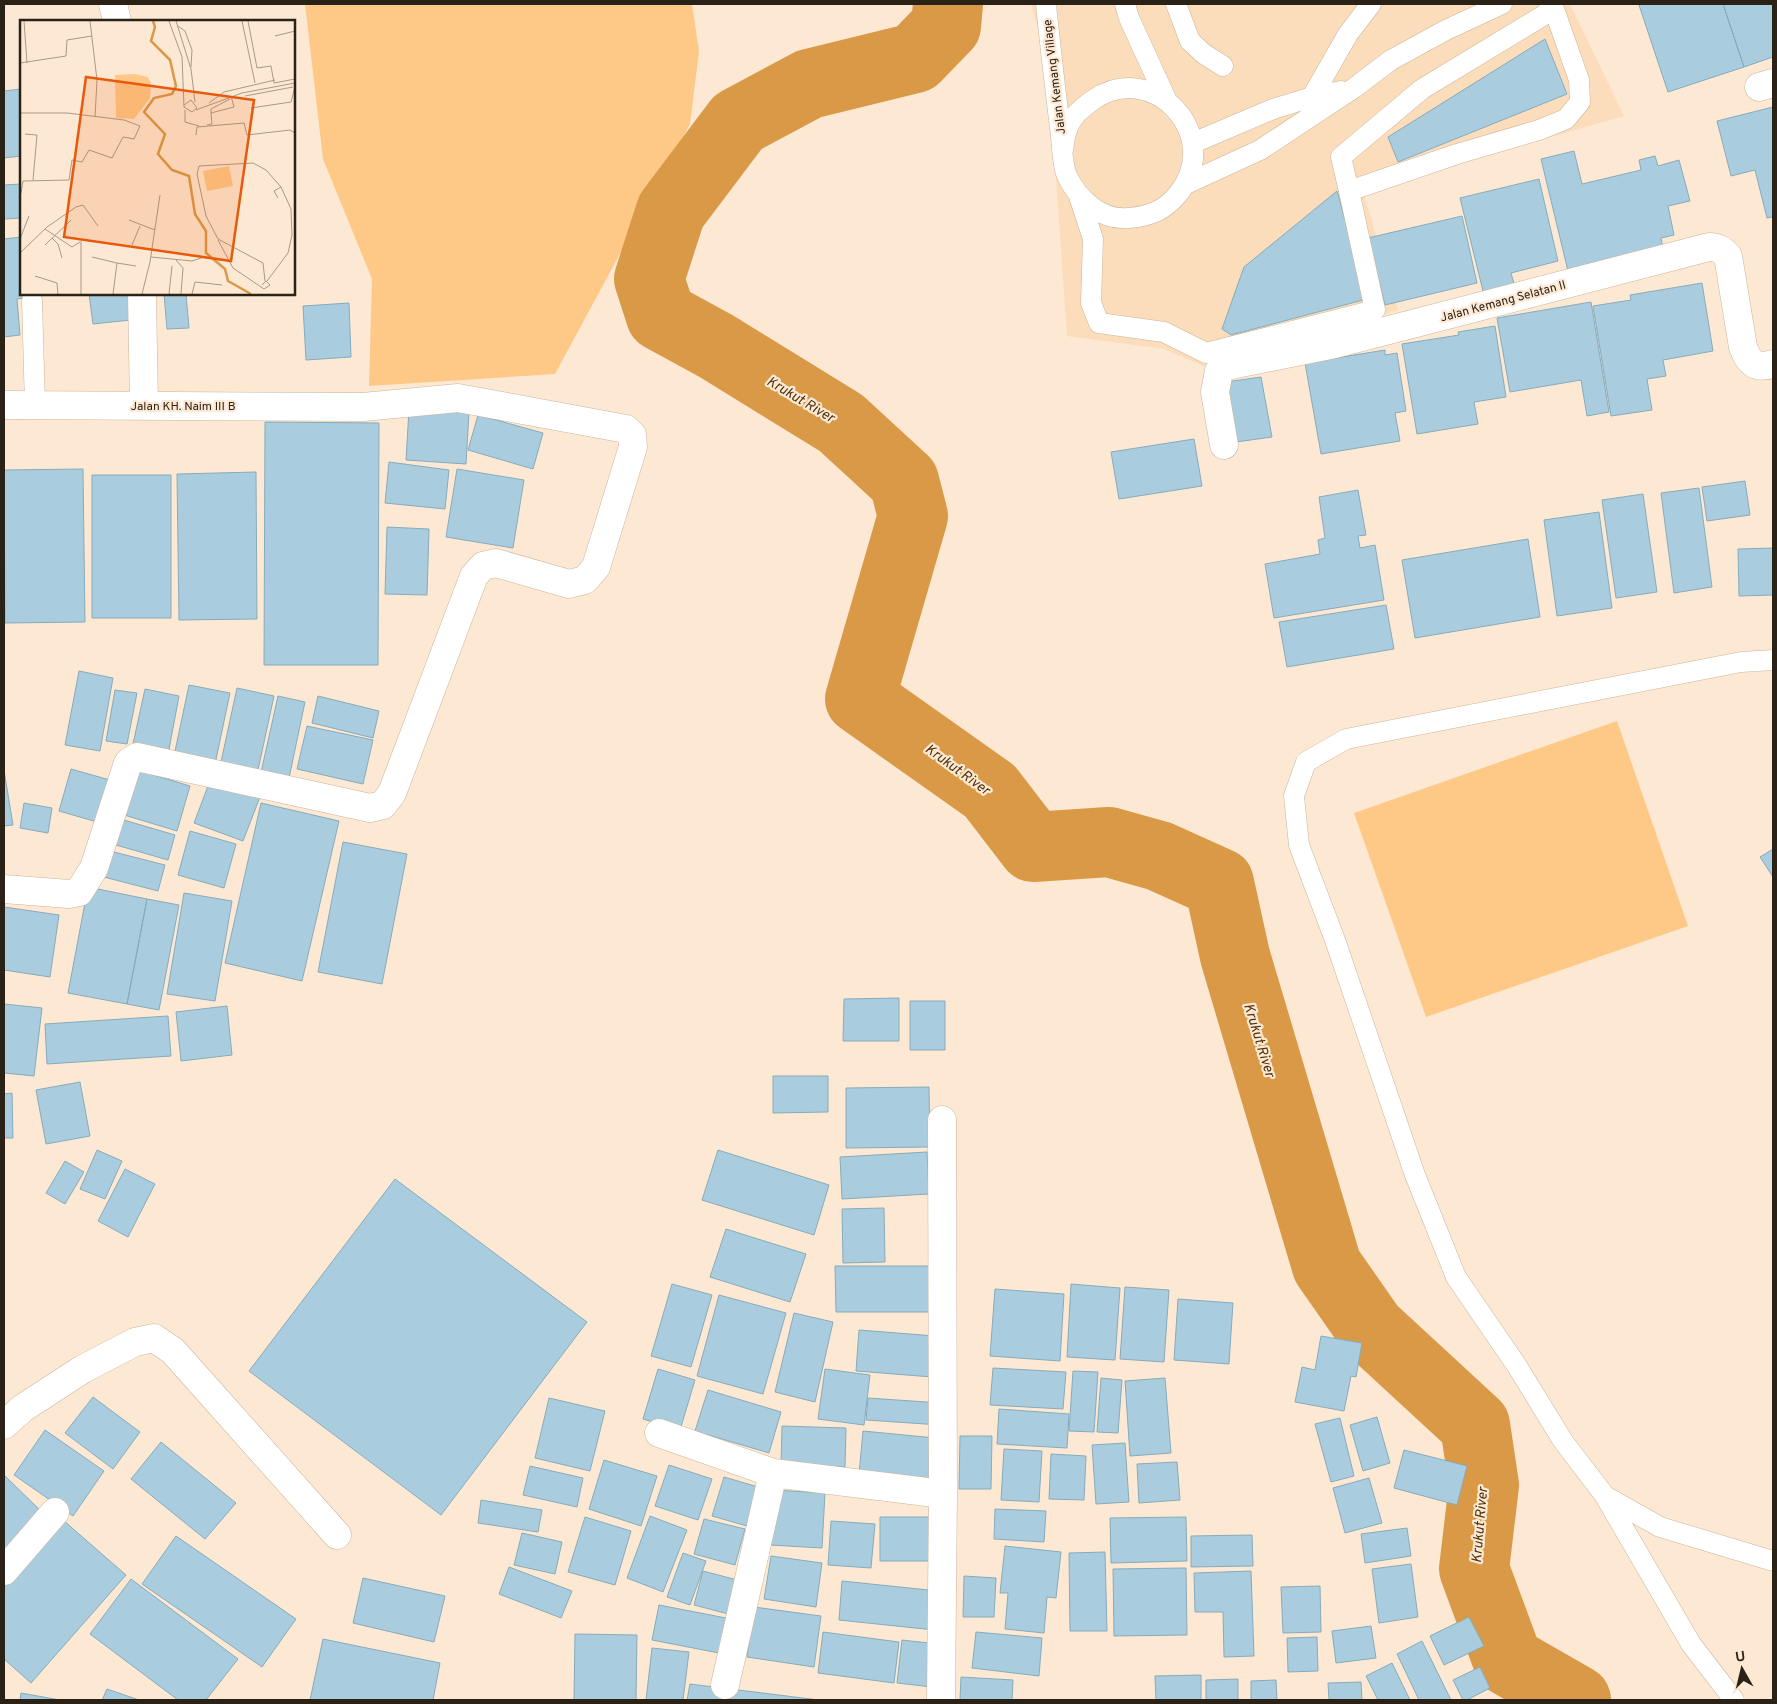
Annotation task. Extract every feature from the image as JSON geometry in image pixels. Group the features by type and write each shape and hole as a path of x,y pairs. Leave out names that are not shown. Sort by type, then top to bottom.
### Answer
{"street":[{"path":"113,4 116,20"},
{"name":"Jalan Kemang Selatan II","path":"1224,445 1216,392 1219,371 1226,366 1335,344 1709,247 1722,250 1728,256 1746,356 1751,363 1759,366 1773,364"},
{"path":"142,295 144,406"},
{"name":"Jalan KH. Naim III B","path":"4,405 363,407 458,398 626,428 632,436 633,447 596,567 585,580 569,584 496,563 483,566 474,576 392,793 383,805 370,808 137,757 128,763 94,868 79,892 69,894 4,889"},
{"path":"941,1700 943,1494 942,1120"},
{"path":"4,1425 23,1408 83,1369 135,1342 154,1338 173,1350 337,1535"},
{"path":"659,1433 773,1474 943,1494"},
{"path":"724,1685 773,1474"},
{"path":"4,1571 55,1512"}],"lane":[{"name":"Jalan Kemang Village","path":"1046,4 1063,150"},
{"path":"1125,4 1129,18 1167,101"},
{"path":"1176,4 1190,41 1204,54 1223,66"},
{"path":"1312,97 1348,34 1371,4"},
{"path":"1186,184 1260,150 1354,88 1391,60 1446,30 1502,4"},
{"path":"1079,196 1098,212 1123,219 1148,216 1156,212 1170,204 1186,184 1193,160 1193,143 1188,127 1180,112 1167,101 1146,91 1123,88 1100,94 1081,108 1068,127 1063,150 1066,174 1079,196 1093,239 1091,303 1099,323 1164,332 1206,354 1375,310 1342,157 1422,89 1552,7 1580,80 1580,102 1566,120 1539,130 1457,154 1350,191"},
{"path":"1193,143 1273,109 1312,97 1354,88"},
{"path":"32,300 36,406"},
{"path":"1734,1700 1691,1644 1605,1496 1563,1441 1516,1366 1456,1277 1415,1175 1335,940 1299,846 1294,796 1306,762 1346,739 1741,662 1773,660"},
{"path":"1605,1496 1660,1527 1773,1561"}],"shaded area":[{"path":"305,4 692,4 699,51 690,124 555,374 369,386 372,279 323,159"},
{"path":"1031,4 1570,4 1624,116 1363,191 1398,310 1203,366 1164,349 1067,336 1048,64"},
{"path":"1617,721 1688,926 1426,1017 1354,813"}],"building":[{"path":"1723,4 1744,67 1668,92 1639,5"},
{"path":"1723,4 1773,4 1773,57 1744,67"},
{"path":"1545,39 1567,94 1398,162 1388,137"},
{"path":"20,89 20,156 4,158 4,91"},
{"path":"1773,107 1773,217 1767,218 1755,170 1731,176 1717,121"},
{"path":"1574,151 1582,184 1641,170 1639,160 1655,156 1658,166 1679,160 1690,201 1668,206 1674,235 1661,238 1664,252 1568,271 1541,159"},
{"path":"1539,179 1558,261 1511,273 1515,287 1484,295 1460,198"},
{"path":"20,184 20,218 4,219 4,185"},
{"path":"1337,191 1367,299 1231,335 1222,329 1244,267"},
{"path":"1462,216 1477,283 1385,305 1368,238"},
{"path":"20,237 20,295 40,296 17,299 20,335 4,337 4,239"},
{"path":"1702,283 1713,351 1663,360 1666,376 1647,379 1652,410 1611,416 1593,306 1631,300 1630,295"},
{"path":"89,295 128,295 131,320 93,324"},
{"path":"164,295 186,295 189,328 167,329"},
{"path":"1591,302 1609,412 1587,416 1581,380 1510,392 1497,318"},
{"path":"349,303 351,357 306,360 303,306"},
{"path":"1495,326 1506,397 1474,402 1478,424 1417,434 1402,344 1459,335 1458,332"},
{"path":"1385,350 1385,355 1397,353 1406,411 1395,413 1400,441 1321,454 1305,363"},
{"path":"1261,377 1272,437 1236,442 1226,382"},
{"path":"409,409 469,413 466,464 406,460"},
{"path":"478,415 543,433 533,469 468,450"},
{"path":"265,422 379,423 378,665 264,665"},
{"path":"1194,439 1202,486 1119,499 1111,452"},
{"path":"389,462 449,470 445,509 385,503"},
{"path":"83,469 85,622 5,623 4,470"},
{"path":"457,469 524,480 513,548 446,537"},
{"path":"256,472 257,619 179,620 177,474"},
{"path":"92,475 171,475 171,618 92,618"},
{"path":"1745,481 1750,515 1707,521 1702,487"},
{"path":"1699,488 1712,587 1674,593 1661,493"},
{"path":"1358,490 1366,535 1358,536 1360,548 1375,545 1384,600 1274,618 1265,564 1320,554 1318,540 1325,538 1319,497"},
{"path":"1643,494 1657,592 1616,598 1602,500"},
{"path":"1599,512 1612,608 1557,616 1544,520"},
{"path":"387,527 429,529 427,595 385,594"},
{"path":"1528,539 1540,617 1415,638 1402,560"},
{"path":"1773,548 1773,595 1739,596 1738,549"},
{"path":"1386,605 1394,649 1287,667 1279,622"},
{"path":"79,671 113,678 100,751 65,745"},
{"path":"189,685 230,693 215,764 174,756"},
{"path":"237,688 274,696 258,770 221,762"},
{"path":"145,689 179,696 167,760 131,753"},
{"path":"115,690 137,693 127,744 106,741"},
{"path":"278,696 305,702 288,783 260,777"},
{"path":"318,696 379,711 373,738 312,723"},
{"path":"307,726 373,740 363,784 297,769"},
{"path":"71,769 117,782 104,824 59,811"},
{"path":"134,769 190,786 177,831 121,814"},
{"path":"4,770 13,825 4,826"},
{"path":"211,778 260,797 243,841 194,823"},
{"path":"24,803 52,808 48,833 20,828"},
{"path":"261,803 339,821 302,981 225,963"},
{"path":"117,818 175,835 168,860 109,843"},
{"path":"190,831 236,844 224,888 178,875"},
{"path":"343,842 407,854 382,984 318,972"},
{"path":"1773,849 1773,877 1760,857"},
{"path":"106,850 165,865 158,891 100,876"},
{"path":"88,887 147,899 127,1004 68,993"},
{"path":"184,893 232,901 215,1001 167,994"},
{"path":"147,899 179,905 159,1010 127,1004"},
{"path":"4,907 59,915 50,977 4,970"},
{"path":"899,998 899,1041 843,1041 844,999"},
{"path":"910,1001 945,1001 945,1050 910,1050"},
{"path":"4,1004 42,1008 34,1076 4,1073"},
{"path":"227,1006 232,1055 181,1061 176,1012"},
{"path":"168,1016 171,1056 47,1064 45,1024"},
{"path":"773,1076 828,1076 828,1112 773,1113"},
{"path":"80,1082 90,1136 46,1144 36,1090"},
{"path":"929,1087 930,1147 846,1148 846,1088"},
{"path":"12,1093 13,1138 4,1138 4,1094"},
{"path":"97,1150 122,1161 105,1199 80,1189"},
{"path":"718,1150 829,1185 814,1235 702,1200"},
{"path":"927,1152 929,1194 842,1199 840,1157"},
{"path":"65,1161 84,1172 65,1204 46,1193"},
{"path":"125,1169 155,1184 128,1237 98,1221"},
{"path":"395,1179 587,1322 441,1515 249,1371"},
{"path":"884,1208 885,1262 843,1263 842,1209"},
{"path":"726,1229 806,1254 790,1302 710,1277"},
{"path":"835,1266 934,1266 934,1312 836,1312"},
{"path":"672,1284 712,1295 691,1367 651,1356"},
{"path":"1071,1284 1120,1288 1115,1360 1067,1357"},
{"path":"1125,1287 1169,1290 1164,1362 1120,1359"},
{"path":"995,1289 1064,1294 1060,1361 990,1356"},
{"path":"719,1295 786,1313 763,1394 697,1376"},
{"path":"1178,1299 1233,1303 1229,1364 1174,1360"},
{"path":"794,1313 833,1322 815,1402 775,1392"},
{"path":"859,1330 935,1336 932,1377 856,1371"},
{"path":"1321,1336 1362,1343 1356,1377 1351,1376 1344,1411 1295,1402 1302,1367 1315,1370"},
{"path":"993,1368 1066,1372 1063,1409 990,1405"},
{"path":"658,1369 695,1380 680,1430 643,1419"},
{"path":"825,1369 870,1375 864,1425 818,1419"},
{"path":"1073,1371 1098,1372 1094,1432 1069,1431"},
{"path":"1101,1378 1122,1380 1118,1433 1097,1432"},
{"path":"1165,1378 1171,1453 1130,1456 1125,1381"},
{"path":"708,1390 781,1412 769,1453 695,1431"},
{"path":"93,1397 140,1432 113,1469 65,1433"},
{"path":"549,1398 605,1411 590,1471 535,1458"},
{"path":"868,1398 941,1403 940,1425 866,1420"},
{"path":"999,1409 1069,1414 1067,1448 997,1444"},
{"path":"1377,1417 1390,1463 1363,1471 1350,1425"},
{"path":"1340,1418 1354,1476 1331,1482 1315,1424"},
{"path":"782,1426 846,1428 845,1467 781,1465"},
{"path":"45,1430 104,1471 73,1516 14,1475"},
{"path":"863,1431 935,1438 931,1480 859,1474"},
{"path":"960,1436 992,1436 991,1489 959,1489"},
{"path":"161,1442 236,1503 205,1539 131,1479"},
{"path":"1125,1443 1129,1502 1096,1504 1092,1445"},
{"path":"1004,1449 1042,1451 1039,1502 1001,1500"},
{"path":"1404,1450 1467,1466 1457,1505 1394,1488"},
{"path":"1051,1454 1086,1456 1084,1500 1049,1499"},
{"path":"604,1460 657,1476 641,1526 589,1509"},
{"path":"1177,1462 1180,1500 1139,1503 1137,1464"},
{"path":"669,1465 712,1479 698,1520 655,1506"},
{"path":"530,1466 583,1478 577,1507 523,1495"},
{"path":"4,1475 45,1515 4,1557"},
{"path":"724,1477 765,1489 754,1528 712,1516"},
{"path":"1369,1478 1382,1523 1345,1533 1333,1488"},
{"path":"773,1490 825,1493 822,1548 770,1545"},
{"path":"481,1500 542,1510 538,1532 478,1523"},
{"path":"995,1509 1046,1511 1044,1542 994,1539"},
{"path":"650,1516 687,1530 663,1592 627,1578"},
{"path":"585,1517 631,1531 615,1585 568,1572"},
{"path":"880,1517 935,1517 935,1561 880,1561"},
{"path":"1186,1517 1187,1561 1111,1563 1110,1518"},
{"path":"704,1519 745,1529 735,1565 694,1554"},
{"path":"63,1520 126,1575 31,1683 4,1659 4,1587"},
{"path":"831,1521 875,1524 871,1568 828,1565"},
{"path":"1407,1528 1411,1556 1365,1563 1361,1534"},
{"path":"522,1533 562,1542 555,1574 514,1565"},
{"path":"1252,1535 1253,1566 1191,1567 1191,1536"},
{"path":"176,1536 296,1619 262,1667 142,1584"},
{"path":"1005,1546 1061,1552 1056,1598 1047,1597 1044,1633 1005,1629 1008,1593 1000,1593"},
{"path":"1105,1552 1107,1631 1070,1631 1069,1553"},
{"path":"683,1553 706,1561 690,1605 667,1597"},
{"path":"771,1556 822,1563 816,1607 764,1599"},
{"path":"1411,1564 1418,1617 1379,1623 1372,1569"},
{"path":"509,1567 572,1591 561,1618 499,1594"},
{"path":"1186,1568 1187,1635 1114,1636 1113,1569"},
{"path":"703,1571 741,1581 732,1615 694,1605"},
{"path":"1251,1571 1254,1656 1224,1657 1223,1612 1195,1612 1194,1573"},
{"path":"964,1576 996,1578 994,1617 963,1617"},
{"path":"363,1578 445,1596 434,1642 353,1623"},
{"path":"131,1579 238,1659 206,1700 178,1700 90,1634"},
{"path":"842,1581 938,1591 934,1630 839,1620"},
{"path":"1320,1586 1321,1632 1283,1633 1281,1587"},
{"path":"659,1605 726,1618 719,1653 652,1640"},
{"path":"754,1607 821,1616 814,1667 747,1657"},
{"path":"1469,1617 1484,1646 1444,1665 1430,1636"},
{"path":"1371,1626 1376,1658 1336,1663 1332,1631"},
{"path":"823,1632 899,1642 894,1683 818,1673"},
{"path":"976,1632 1042,1638 1039,1676 972,1668"},
{"path":"575,1634 637,1635 636,1700 574,1700"},
{"path":"1317,1637 1318,1671 1288,1672 1287,1638"},
{"path":"323,1639 440,1663 433,1700 310,1700"},
{"path":"902,1640 937,1644 932,1687 897,1683"},
{"path":"1422,1641 1451,1700 1419,1700 1397,1654"},
{"path":"652,1648 689,1652 683,1700 646,1700"},
{"path":"1392,1663 1410,1700 1378,1700 1366,1676"},
{"path":"1480,1667 1490,1688 1467,1700 1463,1700 1453,1680"},
{"path":"1201,1675 1201,1700 1156,1700 1155,1676"},
{"path":"961,1677 1013,1680 1012,1700 960,1700"},
{"path":"1238,1679 1238,1700 1206,1700 1206,1680"},
{"path":"1276,1680 1277,1700 1251,1700 1251,1681"},
{"path":"1361,1682 1362,1700 1329,1700 1328,1683"},
{"path":"690,1684 819,1700 687,1700"},
{"path":"107,1689 139,1700 102,1700"},
{"path":"21,1693 60,1700 20,1700"}],"waterway":[{"name":"Krukut River","path":"948,4 946,26 915,58 809,84 738,122 671,211 649,279 661,316 716,346 841,423 904,481 913,516 860,699 990,791 1033,847 1109,842 1159,856 1219,883 1235,956 1327,1266 1371,1329 1475,1425 1484,1485 1474,1569 1508,1661 1576,1700"}]}
